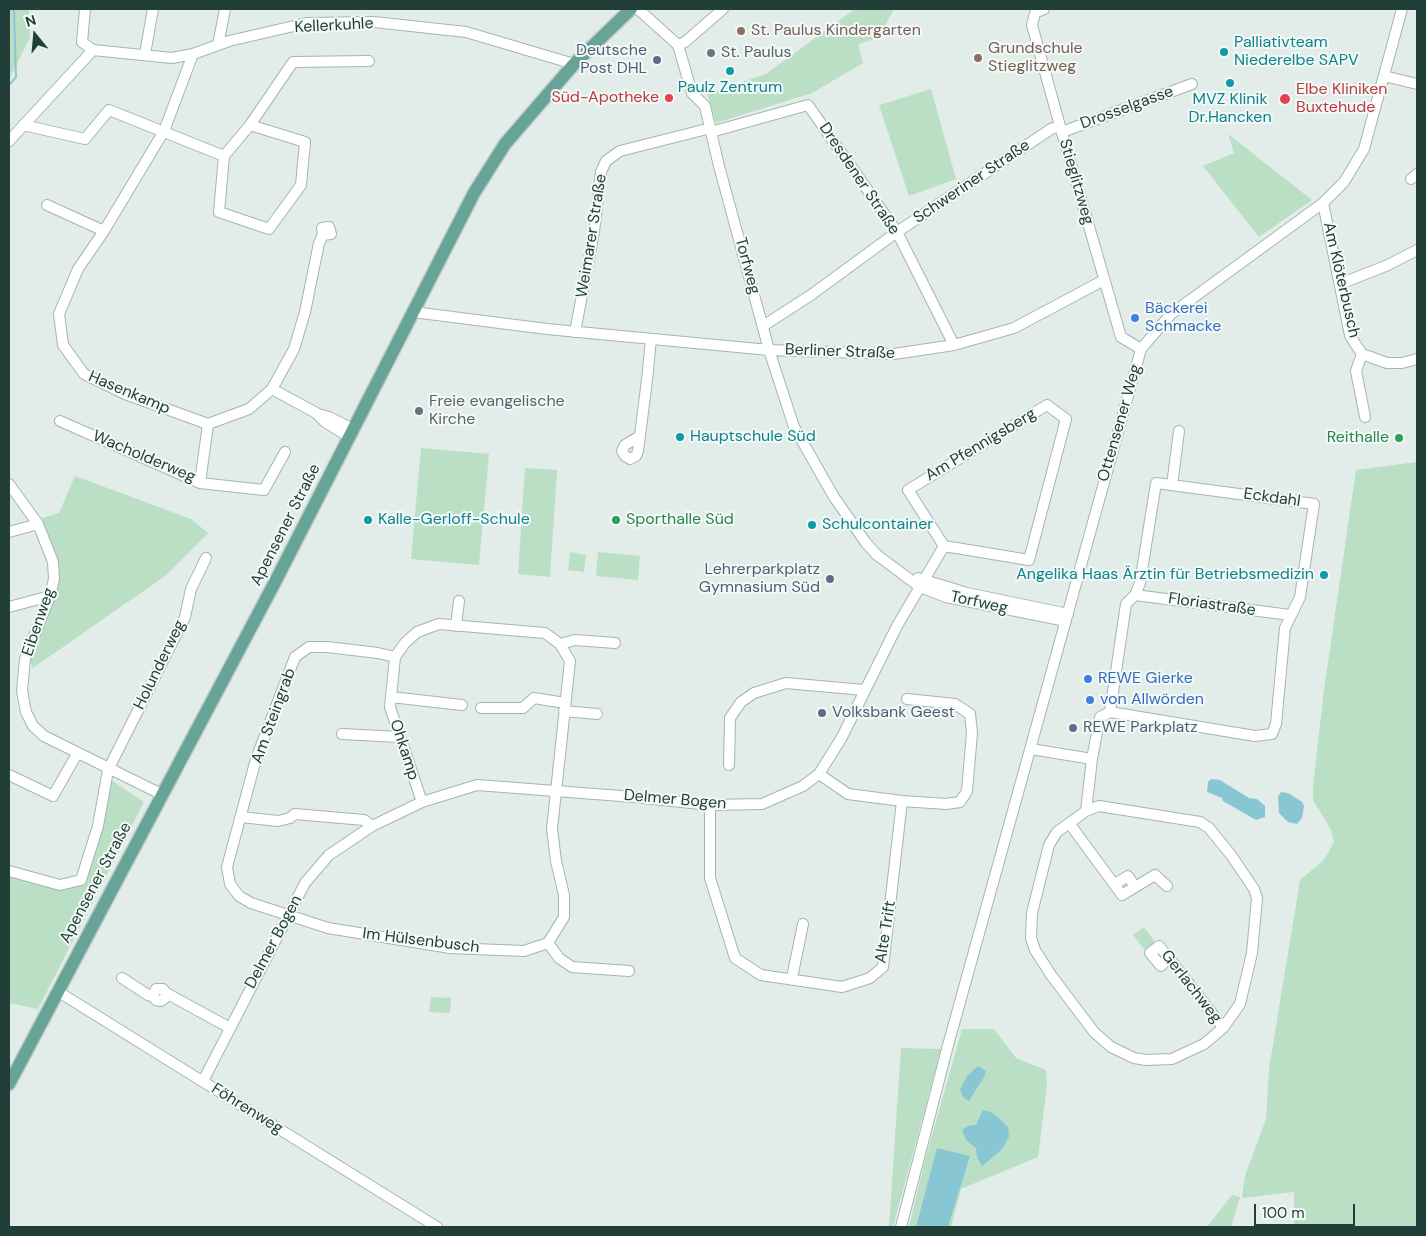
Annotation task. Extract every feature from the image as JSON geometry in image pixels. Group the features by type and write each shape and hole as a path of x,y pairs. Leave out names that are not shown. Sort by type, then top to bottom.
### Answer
{"main road":[{"name":"Apensener Straße","path":"9,1084 160,794 274,584 474,193 505,144 574,64 631,9"}],"street":[{"path":"9,141 93,50 82,42 84,9"},
{"path":"146,50 153,9"},
{"path":"218,45 225,9"},
{"path":"638,9 678,45 685,42 723,9"},
{"name":"Stieglitzweg","path":"1044,9 1036,13 1032,25 1104,280 1121,337 1141,349"},
{"name":"Ottensener Weg","path":"901,1227 947,1049 1022,784 1141,349 1171,314 1323,203 1344,182 1364,149 1402,9"},
{"name":"Kellerkuhle","path":"93,50 146,50 172,58 306,24 374,22 466,32 574,64"},
{"name":"Torfweg","path":"678,45 692,92 705,106 769,350 794,427 834,497 856,529 882,553 922,584 967,593 1067,618"},
{"name":"Hasenkamp","path":"189,55 164,131 104,231 78,269 59,314 63,345 84,374 116,390 208,424"},
{"path":"250,125 305,142 301,185 269,229 219,212 224,156 250,125 293,62 369,61"},
{"path":"1384,76 1417,84"},
{"name":"Drosselgasse","path":"1061,129 1192,84"},
{"name":"Dresdener Straße","path":"711,130 808,105 896,232 954,345"},
{"path":"23,125 85,139 109,110 224,156"},
{"name":"Schweriner Straße","path":"763,326 811,295 896,232 1051,129 1061,129"},
{"name":"Weimarer Straße","path":"575,332 594,232 601,172 606,161 620,152 711,130"},
{"name":"Am Klöterbusch","path":"1323,203 1350,335 1362,354 1387,364 1417,359"},
{"path":"47,205 104,231"},
{"path":"208,424 249,408 272,389 294,349 305,312 319,243 323,235"},
{"path":"1340,284 1388,265 1417,250"},
{"name":"Berliner Straße","path":"413,312 575,332 769,350 894,354 954,345 1014,328 1104,280"},
{"path":"640,436 651,339"},
{"name":"Am Klöterbusch","path":"1362,354 1356,371 1365,417"},
{"path":"272,389 318,414 329,417 351,433"},
{"name":"Am Pfennigsberg","path":"1047,405 1066,419 1029,560 944,546 908,490 1047,405"},
{"name":"Wacholderweg","path":"60,421 200,483 208,424"},
{"path":"1172,485 1179,431"},
{"path":"200,483 264,490 285,452"},
{"name":"Eckdahl","path":"1092,759 1100,717 1110,712 1255,736 1272,734 1276,724 1285,628 1300,597 1314,504 1156,483 1140,583 1126,604 1110,712"},
{"name":"Eibenweg","path":"9,484 38,524 53,562 54,579 50,596 25,659 22,691 26,712 34,726 44,736 108,770 160,794"},
{"path":"9,532 38,524"},
{"path":"922,584 944,546"},
{"name":"Holunderweg","path":"9,871 60,885 81,880 98,826 108,770 185,617 191,589 206,558"},
{"name":"Delmer Bogen","path":"203,1081 305,882 330,855 372,826 422,802 476,785 555,790 710,806 762,804 803,786 819,774 842,737 864,690 922,584"},
{"name":"Floriastraße","path":"1134,594 1290,615"},
{"path":"9,607 50,596"},
{"path":"456,626 459,602"},
{"path":"395,657 417,632 438,624 545,634 560,644 570,661 552,829 556,861 564,895 564,917 548,943 559,958 572,967 629,971"},
{"path":"560,644 575,640 615,644"},
{"name":"Am Steingrab","path":"287,916 239,896 230,884 227,867 256,760 295,657 309,647 327,647 395,657"},
{"name":"Ohkamp","path":"395,657 390,707 422,802"},
{"path":"729,765 730,718 741,702 754,693 786,683 864,690"},
{"name":"Ohkamp","path":"391,697 462,705"},
{"path":"481,708 523,708 534,698 597,714"},
{"path":"819,774 848,794 902,801 946,804 960,802 967,791 972,733 970,714 955,704 907,699"},
{"path":"342,734 399,737"},
{"path":"1031,749 1092,759 1086,811"},
{"path":"9,775 53,796 77,754"},
{"name":"Alte Trift","path":"710,806 710,878 735,958 762,975 842,987 870,978 883,967 902,801"},
{"path":"1098,806 1200,822 1209,828 1224,846 1251,883 1257,898 1258,908 1252,953 1240,1004 1223,1028 1204,1044 1172,1059 1146,1060 1134,1058 1110,1047 1059,986 1035,950 1030,927 1049,846 1057,832 1086,811 1098,806"},
{"path":"240,817 278,821 290,818 295,814 328,816 364,820 372,826"},
{"path":"1069,823 1122,895 1155,875 1167,886"},
{"name":"Im Hülsenbusch","path":"287,916 328,928 450,948 524,950 548,943"},
{"path":"792,978 803,924"},
{"name":"Gerlachweg","path":"1160,946 1223,1028"},
{"path":"122,978 148,995 153,996 154,991 158,988 163,989 166,993 230,1028"},
{"name":"Föhrenweg","path":"57,991 437,1227"}],"green space":[{"path":"9,9 29,9 30,37 9,80"},
{"path":"855,9 894,9 878,38 858,44 863,63 812,93 716,123 707,94 766,74"},
{"path":"931,89 956,179 909,196 879,105"},
{"path":"1228,134 1312,200 1259,237 1203,166 1234,153"},
{"path":"421,448 489,454 479,565 411,559"},
{"path":"1417,462 1417,1227 1294,1227 1294,1192 1242,1198 1245,1176 1266,1119 1269,1069 1300,880 1324,860 1334,842 1331,830 1313,800 1313,786 1324,690 1356,470"},
{"path":"525,468 557,470 550,577 518,574"},
{"path":"75,476 191,519 208,533 165,576 33,668 29,660 57,561 42,518 59,513"},
{"path":"570,552 586,555 584,572 568,570"},
{"path":"598,552 640,556 638,580 596,576"},
{"path":"111,780 144,802 38,1009 9,1003 9,871 60,885 81,880"},
{"path":"1144,927 1157,945 1147,953 1133,935"},
{"path":"431,997 451,998 450,1013 429,1012"},
{"path":"962,1029 994,1029 1016,1058 1046,1070 1047,1085 1038,1157 961,1189 951,1227 909,1227 925,1160"},
{"path":"901,1048 941,1049 893,1227 889,1227"},
{"path":"1232,1195 1240,1197 1231,1227 1207,1227"}],"water":[{"path":"1211,779 1220,780 1249,798 1257,799 1265,806 1265,817 1256,820 1223,801 1222,798 1207,792 1208,782"},
{"path":"1281,792 1288,793 1302,802 1304,806 1302,818 1297,824 1288,822 1279,813 1278,797"},
{"path":"978,1066 986,1071 969,1101 964,1098 960,1090 967,1076"},
{"path":"983,1110 993,1113 1008,1127 1009,1137 1002,1149 982,1166 977,1157 976,1148 966,1140 962,1130 968,1126 976,1125"},
{"path":"937,1148 970,1156 948,1227 916,1227"}],"waterway":[{"path":"9,85 16,77 14,9"}],"place":[{"name":"St. Paulus Kindergarten","path":"741,31"},
{"name":"Palliativteam Niederelbe SAPV","path":"1224,52"},
{"name":"St. Paulus","path":"711,53"},
{"name":"Grundschule Stieglitzweg","path":"978,58"},
{"name":"Deutsche Post DHL","path":"657,60"},
{"name":"Paulz Zentrum","path":"730,71"},
{"name":"MVZ Klinik Dr.Hancken","path":"1230,83"},
{"name":"Süd-Apotheke","path":"669,98"},
{"name":"Elbe Kliniken Buxtehude","path":"1285,99"},
{"name":"Bäckerei Schmacke","path":"1135,318"},
{"name":"Freie evangelische Kirche","path":"419,411"},
{"name":"Hauptschule Süd","path":"680,437"},
{"name":"Reithalle","path":"1399,438"},
{"name":"Kalle-Gerloff-Schule","path":"368,520"},
{"name":"Sporthalle Süd","path":"616,520"},
{"name":"Schulcontainer","path":"812,525"},
{"name":"Angelika Haas Ärztin für Betriebsmedizin","path":"1324,575"},
{"name":"Lehrerparkplatz Gymnasium Süd","path":"830,579"},
{"name":"REWE Gierke","path":"1088,679"},
{"name":"von Allwörden","path":"1090,700"},
{"name":"Volksbank Geest","path":"822,713"},
{"name":"REWE Parkplatz","path":"1073,728"}]}
